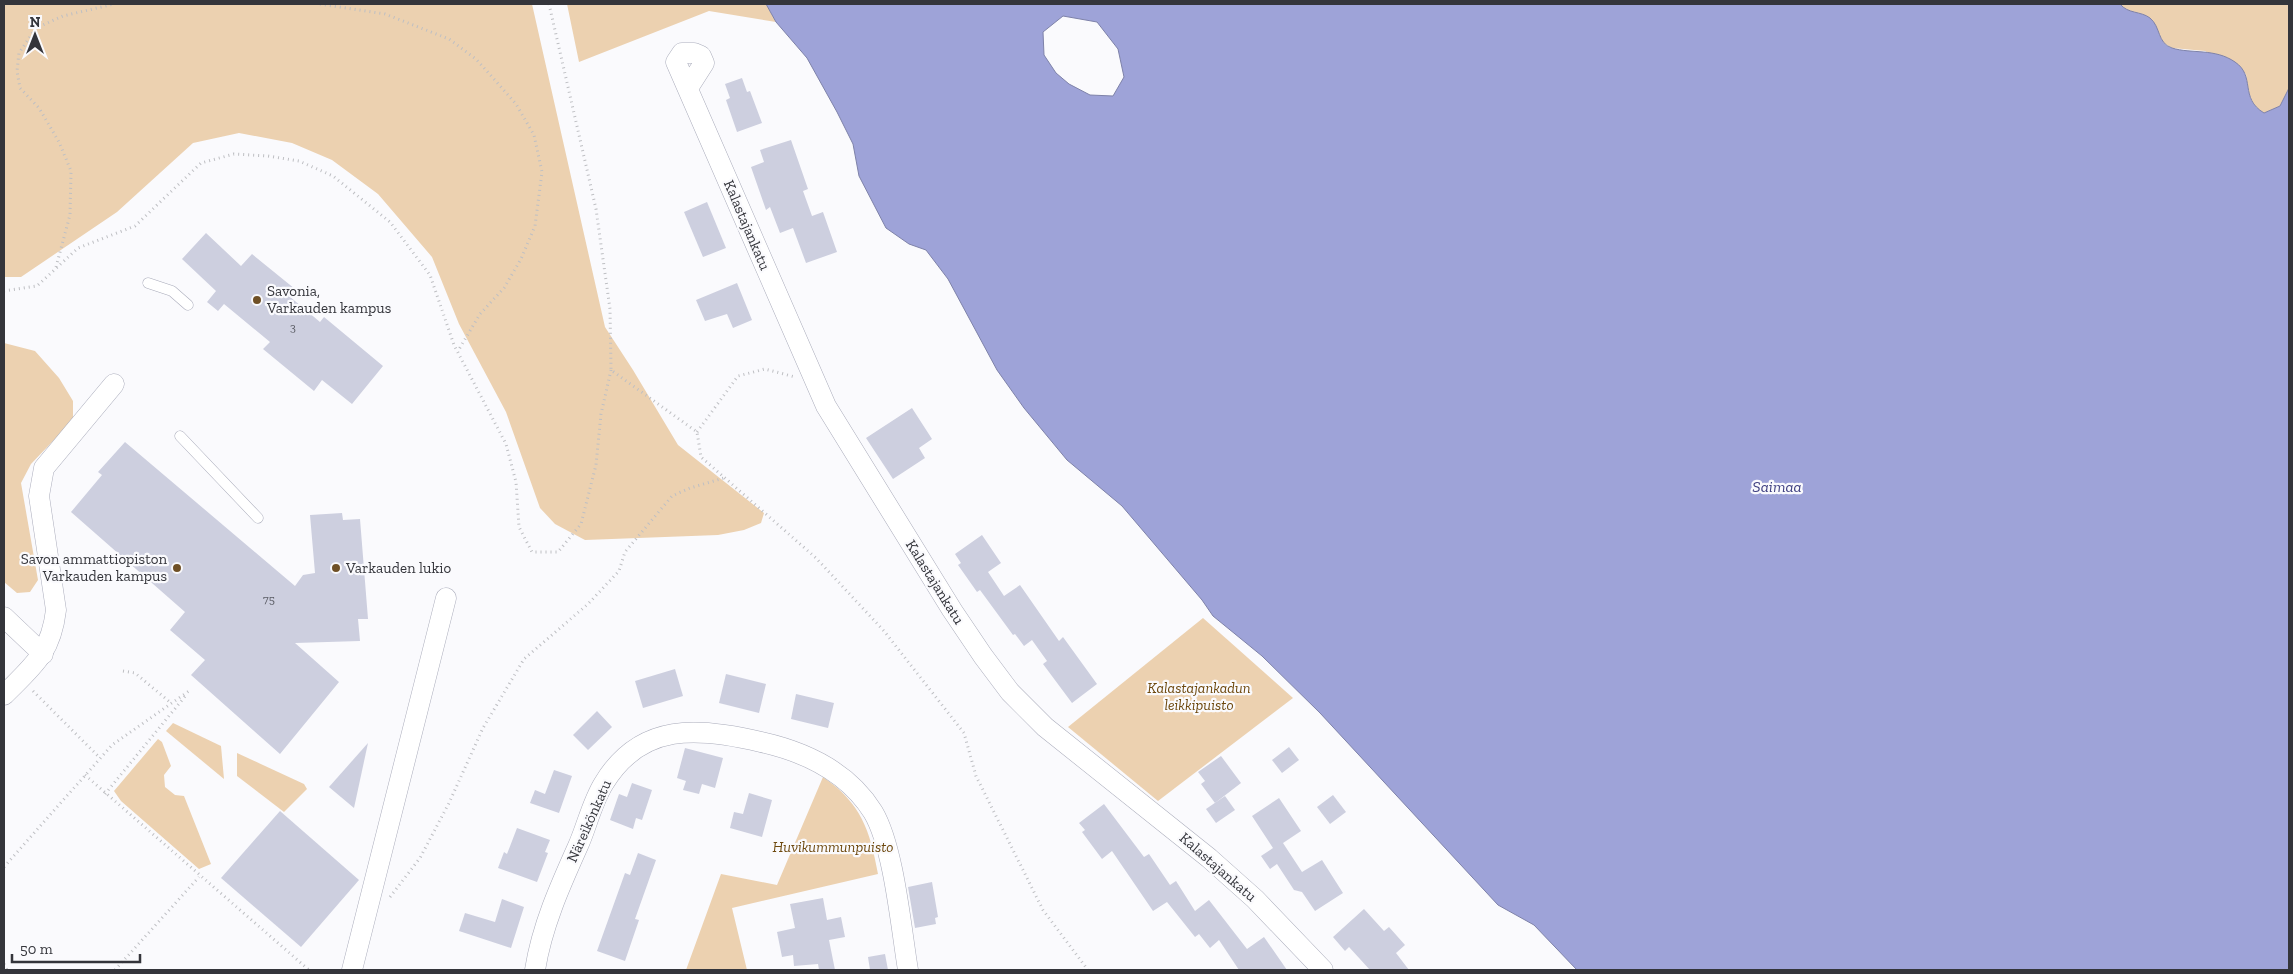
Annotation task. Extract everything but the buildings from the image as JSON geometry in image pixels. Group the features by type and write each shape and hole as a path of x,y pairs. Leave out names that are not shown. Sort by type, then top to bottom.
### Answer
{"street":[{"name":"Kalastajankatu","path":"688,88 826,406 879,494 983,656 1010,692 1045,727 1125,782 1255,899 1323,970"},
{"path":"4,695 43,654 54,628 56,610 38,496 44,468 114,384"},
{"path":"352,970 446,598"},
{"path":"4,617 43,654"},
{"name":"Näreikönkatu","path":"535,970 539,947 553,902 602,784 618,763 637,746 659,736 682,732 703,732 744,738 782,747 810,758 837,774 859,793 874,814 888,852 908,970"}],"lane":[{"path":"148,283 172,291 188,305"},
{"path":"180,436 258,518"}],"path":[{"path":"56,267 70,215 70,171 59,142 39,108 20,88 16,71 19,53 36,28 63,16 114,4"},
{"path":"320,4 385,14 449,39 476,60 510,97 534,135 542,172 535,226 521,259 504,288 480,314 458,352"},
{"path":"4,292 36,286 78,248 135,226 201,163 234,154 299,161 333,176 390,222 430,275 458,352 506,444 516,482 518,528 532,552 558,552 581,524 596,465 601,414 611,370 610,309 596,209 549,4"},
{"path":"814,378 792,377 765,368 738,376 697,432 700,457 816,558 884,631 964,734 976,776 1039,902 1088,970"},
{"path":"611,370 697,432"},
{"path":"370,902 391,897 420,858 449,803 483,728 524,659 588,604 619,570 625,552 672,496 690,488 724,478"},
{"path":"123,671 135,673 172,703"},
{"path":"32,690 100,758"},
{"path":"4,867 112,744 189,691 106,794"},
{"path":"85,775 199,877 309,970"},
{"path":"115,970 199,877"},
{"path":"4,964 7,970"}],"green space":[{"path":"4,4 532,4 605,327 678,445 764,513 761,523 744,530 718,535 585,540 555,524 540,508 506,412 459,324 432,257 378,194 332,160 292,143 239,133 193,143 117,212 21,277 4,277"},
{"path":"567,4 766,4 776,22 709,11 579,62"},
{"path":"2120,4 2289,4 2289,88 2280,106 2264,113 2252,101 2246,74 2205,51 2172,48 2162,42 2150,18 2125,10"},
{"path":"4,343 35,351 59,378 73,401 73,420 31,464 21,483 38,580 30,592 17,593 4,582"},
{"name":"Kalastajankadun leikkipuisto","path":"1203,618 1293,698 1158,801 1068,727"},
{"path":"173,723 221,746 224,779 166,731"},
{"path":"158,739 162,742 171,766 164,775 165,787 175,795 184,796 211,864 199,869 121,801 114,791"},
{"path":"237,753 304,784 307,789 284,812 237,776"},
{"name":"Huvikummunpuisto","path":"823,777 846,797 862,819 871,844 878,874 732,908 747,970 686,970 721,874 777,885"}],"water":[{"name":"Saimaa","path":"766,4 2120,4 2127,9 2150,18 2167,46 2179,50 2211,53 2235,62 2245,74 2252,101 2264,113 2280,106 2289,88 2289,970 1577,970 1534,925 1498,905 1320,713 1262,656 1213,616 1202,600 1122,506 1067,460 1024,408 997,370 948,279 926,250 909,244 886,228 859,176 853,144 837,112 807,58 776,22","holes":["1063,16 1097,22 1118,49 1124,77 1113,96 1090,95 1069,84 1056,73 1044,55 1043,32"]}],"place":[{"name":"Savonia, Varkauden kampus","path":"257,300"},
{"name":"Savon ammattiopiston Varkauden kampus","path":"177,568"},
{"name":"Varkauden lukio","path":"336,568"}]}
